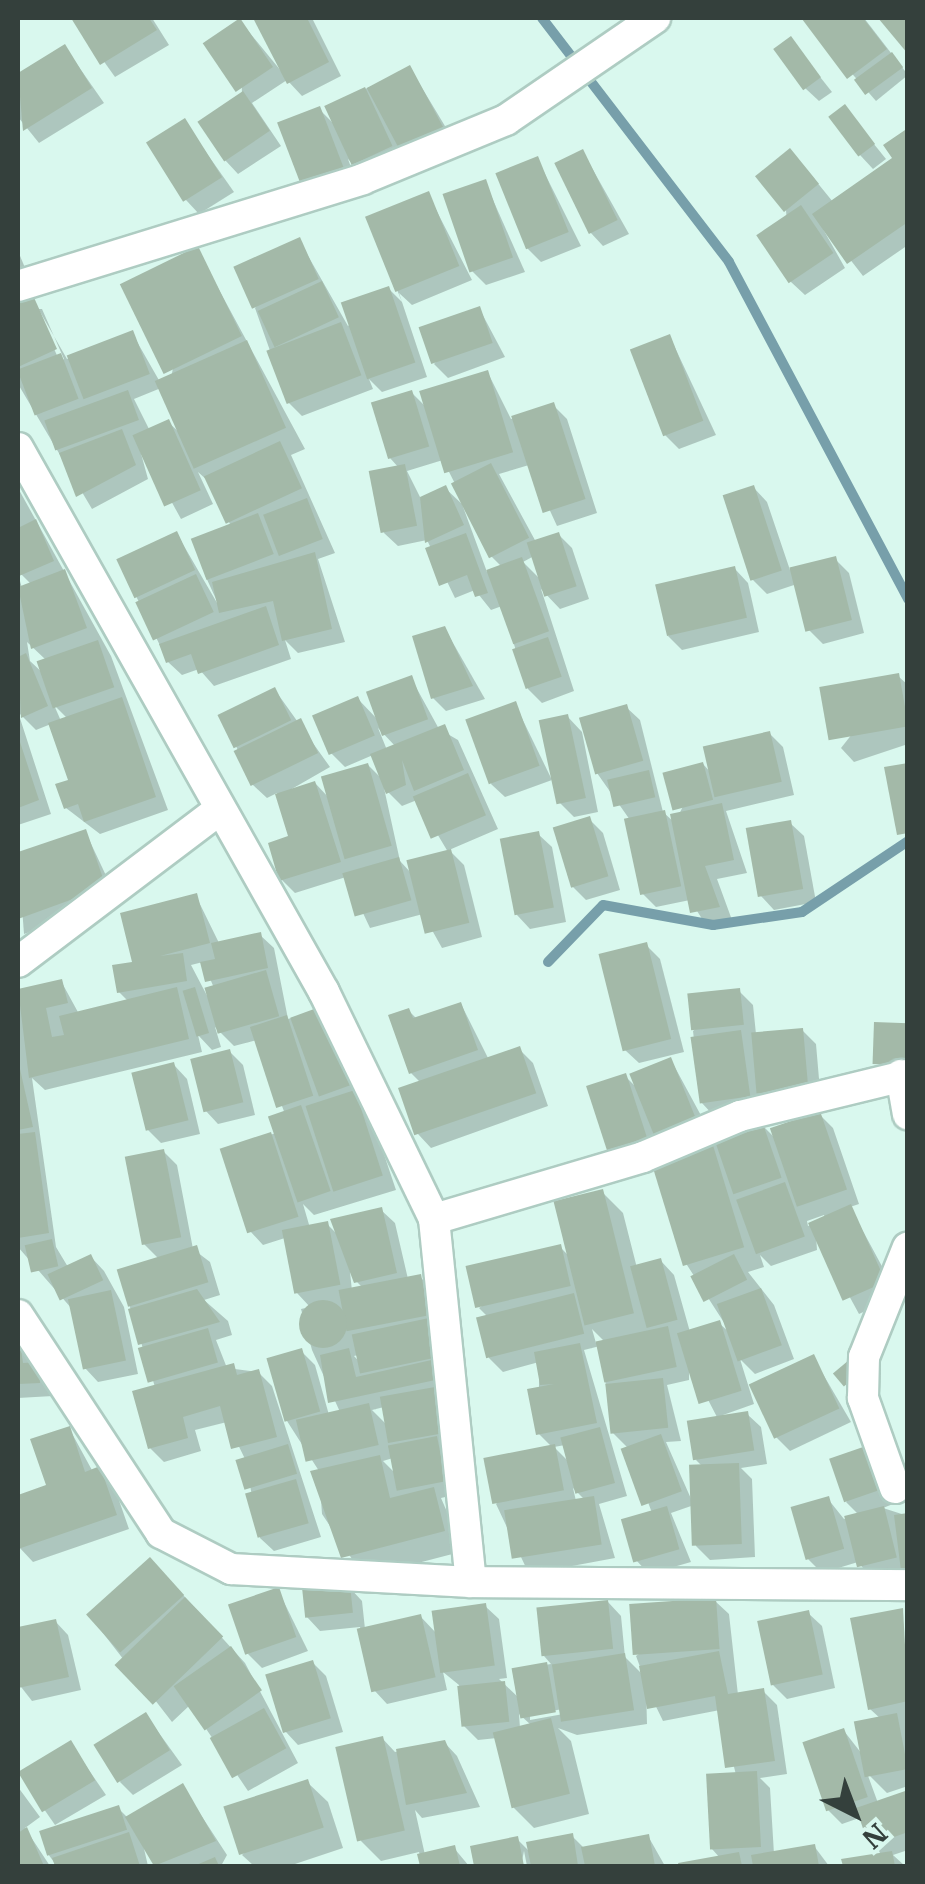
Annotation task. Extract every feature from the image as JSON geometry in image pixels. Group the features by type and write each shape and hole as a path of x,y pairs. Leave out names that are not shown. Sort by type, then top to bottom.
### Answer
{"street":[{"path":"18,286 347,185 506,120 613,52 655,18"},
{"path":"18,448 215,813 324,992 434,1219 471,1582"},
{"path":"18,962 215,813"},
{"path":"434,1219 642,1157 740,1116 904,1075 908,1114"},
{"path":"895,1488 863,1398 864,1357 908,1247"},
{"path":"18,1315 161,1533 183,1550 231,1570 471,1582 908,1585"}],"building":[{"path":"71,18 149,18 157,30 100,65"},
{"path":"240,18 273,67 236,92 203,43"},
{"path":"253,18 307,18 329,62 287,84"},
{"path":"863,18 887,49 847,79 802,19"},
{"path":"878,18 908,18 908,54"},
{"path":"791,36 821,77 803,90 773,49"},
{"path":"65,44 92,88 23,131 18,73"},
{"path":"892,52 903,67 865,95 854,80"},
{"path":"410,65 446,132 402,155 367,88"},
{"path":"365,87 392,146 352,165 324,106"},
{"path":"243,91 270,131 224,162 197,122"},
{"path":"845,104 875,144 858,157 828,117"},
{"path":"320,106 345,170 302,187 277,122"},
{"path":"185,118 222,177 183,202 146,142"},
{"path":"908,128 908,222 847,264 812,214 892,158 883,145"},
{"path":"790,148 819,184 784,212 755,176"},
{"path":"583,149 618,220 589,234 554,163"},
{"path":"538,156 569,232 526,249 495,173"},
{"path":"486,179 513,257 470,272 443,194"},
{"path":"429,191 459,266 395,292 365,217"},
{"path":"801,205 833,253 789,283 756,235"},
{"path":"300,237 319,279 252,309 233,267"},
{"path":"198,246 242,336 164,374 120,284"},
{"path":"322,281 339,317 275,347 258,311"},
{"path":"389,286 415,363 367,379 341,303"},
{"path":"32,293 57,349 18,367 18,299"},
{"path":"480,306 493,343 431,364 419,327"},
{"path":"341,322 361,375 287,404 266,351"},
{"path":"133,330 150,374 84,399 67,355"},
{"path":"670,334 703,421 663,436 630,349"},
{"path":"247,340 286,428 194,469 155,381"},
{"path":"61,353 79,399 35,416 18,370"},
{"path":"488,370 513,452 444,473 419,391"},
{"path":"128,390 139,420 55,451 44,420"},
{"path":"412,390 429,446 388,459 371,403"},
{"path":"554,402 586,499 543,513 511,416"},
{"path":"169,419 201,490 164,507 132,435"},
{"path":"122,429 136,465 76,497 59,453"},
{"path":"280,441 302,488 226,524 204,476"},
{"path":"491,463 529,538 489,558 451,483"},
{"path":"405,464 417,526 381,533 369,471"},
{"path":"446,485 464,525 425,543 420,497"},
{"path":"754,485 782,571 750,581 723,495"},
{"path":"307,498 323,539 279,556 263,515"},
{"path":"258,513 274,554 207,580 191,539"},
{"path":"36,519 54,561 19,576 18,528"},
{"path":"177,531 195,570 134,598 116,559"},
{"path":"559,532 577,586 544,597 527,543"},
{"path":"466,533 488,593 475,597 467,575 439,586 425,548"},
{"path":"315,552 332,629 282,641 273,601 219,613 212,582"},
{"path":"836,556 852,620 805,632 789,568"},
{"path":"522,557 549,631 513,644 486,570"},
{"path":"735,566 747,618 667,636 655,584"},
{"path":"65,569 87,628 31,649 18,587"},
{"path":"196,574 214,612 153,640 135,602"},
{"path":"266,606 279,645 198,674 191,654 166,663 159,644"},
{"path":"445,626 473,686 431,699 412,636"},
{"path":"548,637 562,677 526,689 512,649"},
{"path":"98,640 114,687 53,708 37,661"},
{"path":"26,653 48,706 21,718 18,657"},
{"path":"899,673 908,726 829,740 819,687"},
{"path":"412,675 428,719 382,736 366,692"},
{"path":"275,687 291,720 234,748 217,715"},
{"path":"358,696 375,736 329,755 312,716"},
{"path":"122,697 156,797 84,822 78,804 64,809 55,784 68,780 48,723"},
{"path":"516,701 540,766 489,784 465,719"},
{"path":"627,704 643,761 595,774 579,718"},
{"path":"568,714 586,798 557,804 539,720"},
{"path":"301,718 318,753 251,786 234,751"},
{"path":"445,724 464,770 414,791 402,760 406,785 386,794 370,754"},
{"path":"770,731 782,782 714,797 703,747"},
{"path":"18,736 39,800 18,808"},
{"path":"703,762 713,800 673,811 662,773"},
{"path":"368,763 392,846 345,859 321,777"},
{"path":"908,763 908,833 897,835 884,767"},
{"path":"649,770 655,797 613,807 607,780"},
{"path":"468,773 486,815 431,839 413,796"},
{"path":"315,781 341,862 279,881 268,843 288,836 275,794"},
{"path":"722,803 734,860 705,866 720,907 690,913 670,814"},
{"path":"665,810 681,886 640,895 624,819"},
{"path":"590,816 608,876 571,888 553,827"},
{"path":"791,820 803,889 758,897 746,828"},
{"path":"86,829 106,887 18,919 18,852"},
{"path":"539,831 554,908 515,915 500,839"},
{"path":"451,849 469,923 425,934 406,860"},
{"path":"399,857 411,900 355,917 342,873"},
{"path":"197,893 210,943 160,956 183,953 187,981 117,993 112,965 132,962 120,913"},
{"path":"261,932 268,968 205,982 200,962 215,959 211,943"},
{"path":"647,942 671,1039 623,1051 598,954"},
{"path":"266,970 279,1016 218,1034 204,988"},
{"path":"62,979 68,1003 46,1008 52,1037 64,1035 59,1016 177,987 189,1039 29,1078 18,989"},
{"path":"195,987 209,1033 197,1037 183,991"},
{"path":"740,988 744,1025 691,1030 687,994"},
{"path":"461,1002 478,1050 409,1074 388,1015 409,1008 413,1018"},
{"path":"325,1005 354,1084 319,1097 290,1018"},
{"path":"287,1015 313,1096 276,1108 250,1027"},
{"path":"874,1022 908,1023 907,1065 873,1064"},
{"path":"803,1028 808,1089 757,1093 751,1033"},
{"path":"741,1030 750,1096 700,1103 690,1037"},
{"path":"520,1046 536,1093 414,1135 398,1088"},
{"path":"230,1049 243,1102 204,1112 190,1059"},
{"path":"671,1057 697,1122 655,1139 629,1074"},
{"path":"18,1060 33,1127 18,1130"},
{"path":"174,1062 189,1120 146,1131 131,1073"},
{"path":"626,1073 649,1145 610,1158 586,1086"},
{"path":"355,1090 383,1176 333,1192 306,1106"},
{"path":"301,1105 331,1191 298,1202 268,1116"},
{"path":"820,1111 847,1189 797,1207 770,1128"},
{"path":"762,1121 782,1178 733,1194 714,1138"},
{"path":"35,1132 49,1233 18,1238 18,1134"},
{"path":"271,1132 299,1217 247,1233 220,1149"},
{"path":"712,1142 744,1247 683,1266 651,1161"},
{"path":"164,1149 181,1237 142,1245 125,1157"},
{"path":"785,1182 805,1237 756,1254 736,1200"},
{"path":"603,1189 634,1313 584,1326 554,1201"},
{"path":"851,1204 886,1282 843,1301 808,1223"},
{"path":"382,1207 397,1273 354,1283 330,1219"},
{"path":"328,1221 340,1285 294,1294 282,1230"},
{"path":"52,1239 58,1266 31,1273 25,1245"},
{"path":"561,1244 571,1286 475,1308 466,1266"},
{"path":"197,1245 208,1282 128,1307 117,1270"},
{"path":"91,1254 103,1280 60,1301 47,1274"},
{"path":"734,1254 747,1280 704,1302 690,1276"},
{"path":"661,1258 678,1320 647,1328 630,1266"},
{"path":"421,1274 429,1315 347,1331 339,1290"},
{"path":"761,1288 782,1345 738,1361 717,1304"},
{"path":"197,1289 220,1322 138,1345 128,1309"},
{"path":"111,1290 126,1360 83,1370 68,1299"},
{"path":"574,1293 584,1334 486,1358 476,1317"},
{"path":"323,1300 340,1307 347,1324 340,1341 323,1348 306,1341 299,1324 306,1307"},
{"path":"429,1318 437,1357 360,1374 352,1334"},
{"path":"720,1320 742,1391 699,1404 677,1333"},
{"path":"668,1326 677,1367 604,1382 596,1341"},
{"path":"18,1328 23,1363 39,1362 40,1383 18,1384"},
{"path":"208,1328 218,1363 148,1383 138,1348"},
{"path":"580,1343 597,1423 536,1435 527,1389 554,1384 540,1385 534,1352"},
{"path":"302,1348 320,1411 285,1422 266,1358"},
{"path":"349,1348 356,1377 436,1359 440,1379 328,1403 320,1355"},
{"path":"814,1354 839,1408 774,1439 749,1384"},
{"path":"849,1360 860,1373 844,1387 833,1373"},
{"path":"234,1363 237,1375 259,1369 277,1437 231,1449 220,1406 183,1417 188,1438 148,1449 132,1391"},
{"path":"663,1378 668,1428 611,1434 605,1384"},
{"path":"435,1387 443,1433 388,1443 380,1397"},
{"path":"369,1403 379,1445 306,1462 296,1420"},
{"path":"748,1411 754,1451 693,1460 687,1421"},
{"path":"70,1426 85,1472 100,1466 117,1515 18,1549 18,1495 46,1485 30,1439"},
{"path":"600,1427 615,1483 575,1494 560,1438"},
{"path":"661,1434 682,1491 641,1506 621,1449"},
{"path":"437,1436 446,1481 397,1491 388,1446"},
{"path":"288,1444 297,1474 244,1490 235,1460"},
{"path":"555,1444 564,1490 492,1504 483,1458"},
{"path":"866,1446 881,1489 844,1502 829,1459"},
{"path":"380,1455 390,1498 434,1487 445,1531 341,1558 310,1471"},
{"path":"739,1463 742,1544 692,1546 689,1465"},
{"path":"296,1479 309,1523 258,1538 245,1494"},
{"path":"594,1496 602,1544 512,1559 504,1510"},
{"path":"829,1496 844,1549 806,1560 791,1507"},
{"path":"667,1506 679,1549 633,1562 621,1519"},
{"path":"884,1506 897,1557 857,1567 844,1516"},
{"path":"908,1513 908,1570 901,1571 894,1515"},
{"path":"150,1557 184,1595 120,1652 86,1615"},
{"path":"350,1585 353,1613 305,1618 302,1590"},
{"path":"279,1587 296,1637 245,1655 228,1605"},
{"path":"185,1597 223,1637 153,1705 115,1665"},
{"path":"716,1598 720,1649 633,1655 629,1604"},
{"path":"608,1600 613,1649 542,1656 536,1608"},
{"path":"486,1603 495,1665 440,1673 432,1611"},
{"path":"903,1608 908,1701 868,1710 850,1618"},
{"path":"809,1610 823,1675 771,1686 757,1621"},
{"path":"421,1614 436,1677 371,1692 357,1629"},
{"path":"56,1619 69,1677 18,1688 18,1627"},
{"path":"231,1646 262,1690 205,1730 174,1686"},
{"path":"719,1651 728,1694 764,1688 775,1761 725,1768 715,1696 647,1709 639,1666"},
{"path":"625,1653 634,1710 561,1722 552,1665"},
{"path":"313,1660 331,1718 283,1733 265,1675"},
{"path":"547,1662 556,1712 520,1718 512,1668"},
{"path":"505,1681 509,1722 462,1727 457,1686"},
{"path":"264,1708 286,1748 232,1778 210,1738"},
{"path":"146,1712 170,1750 117,1783 93,1745"},
{"path":"897,1713 908,1769 865,1777 854,1721"},
{"path":"551,1718 570,1794 512,1808 493,1733"},
{"path":"844,1728 868,1797 826,1811 802,1742"},
{"path":"383,1736 405,1831 357,1842 335,1747"},
{"path":"71,1740 95,1780 42,1812 18,1772"},
{"path":"445,1740 467,1793 406,1805 396,1749"},
{"path":"757,1771 761,1847 710,1850 706,1774"},
{"path":"308,1779 324,1828 239,1855 223,1807"},
{"path":"183,1783 216,1841 154,1866 125,1817"},
{"path":"908,1790 908,1832 869,1846 856,1808"},
{"path":"119,1805 127,1830 47,1856 39,1831"},
{"path":"27,1827 44,1866 18,1866 18,1833"},
{"path":"129,1832 140,1866 55,1866 52,1858"},
{"path":"573,1833 578,1866 531,1866 526,1842"},
{"path":"649,1834 655,1866 585,1866 581,1847"},
{"path":"518,1836 524,1866 474,1866 470,1846"},
{"path":"815,1844 819,1866 753,1866 751,1855"},
{"path":"455,1845 460,1866 420,1866 417,1854"},
{"path":"892,1851 895,1866 843,1866 841,1859"},
{"path":"739,1852 742,1866 678,1863"},
{"path":"215,1857 219,1866 194,1866"}],"waterway":[{"path":"542,18 729,262 908,599"},
{"path":"548,962 603,905 713,925 802,912 908,841"}]}
